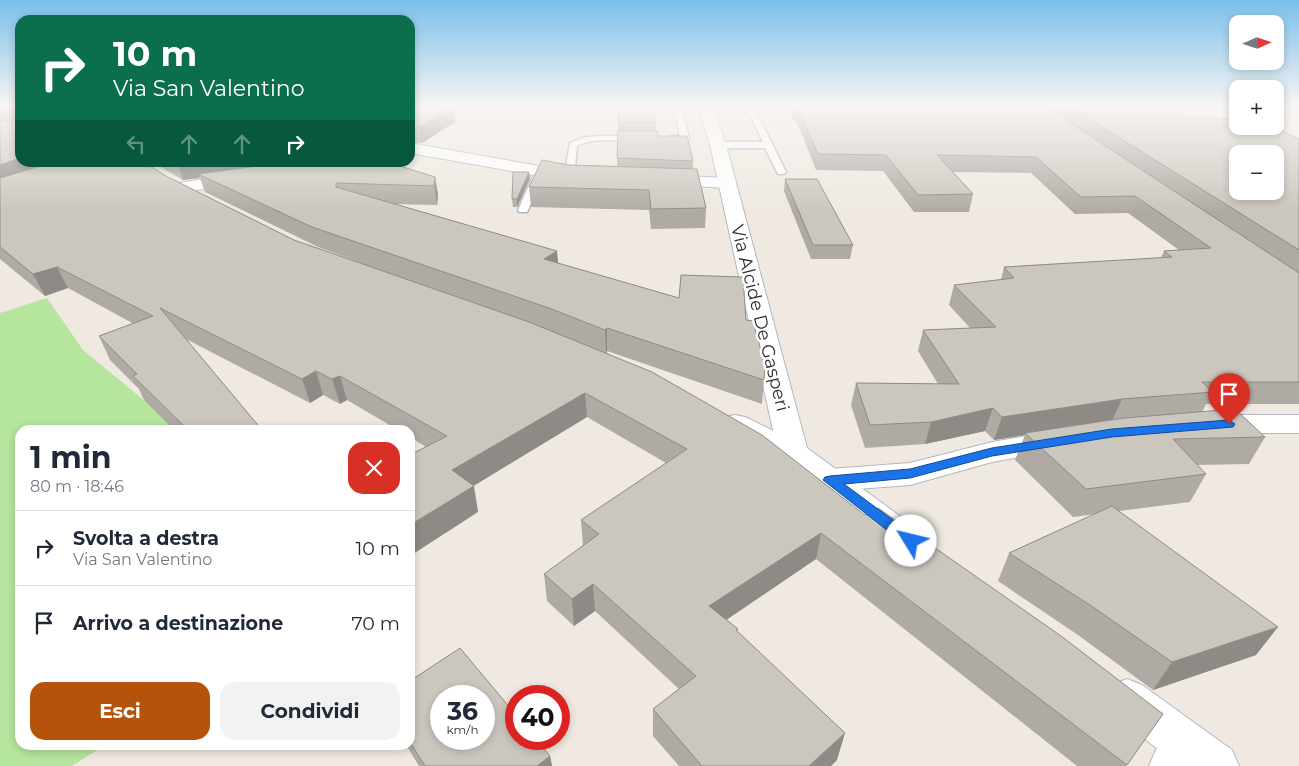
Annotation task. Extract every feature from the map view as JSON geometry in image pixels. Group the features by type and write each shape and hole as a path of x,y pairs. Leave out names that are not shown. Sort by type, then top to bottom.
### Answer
{"street":[{"name":"Via Alcide De Gasperi","path":"717,141 793,453"},
{"path":"415,149 569,177 588,178"},
{"path":"156,175 211,206"},
{"path":"178,188 253,178"},
{"path":"646,180 727,183"},
{"path":"714,413 793,453 928,553"},
{"path":"1192,426 1299,424"},
{"path":"830,480 910,474 992,452 1085,437"},
{"path":"1101,678 1191,758"}],"lane":[{"path":"569,177 573,145 578,141"},
{"path":"766,141 781,172"},
{"path":"718,145 768,145"},
{"path":"522,210 540,172"}],"green space":[{"path":"47,298 83,350 174,425 15,425 15,750 97,750 72,766 0,766 0,313"}],"building":[{"path":"0,141 15,141 15,160 0,165"},
{"path":"618,141 688,141 693,161 617,158"},
{"path":"812,141 1097,141 1299,273 1299,382 1202,382 1213,392 1122,399 1002,417 993,408 931,422 870,425 856,383 959,384 923,330 996,327 954,285 1014,278 1004,267 1172,257 1164,251 1211,248 1135,196 1081,197 1036,157 937,155 973,194 918,195 886,155 818,154"},
{"path":"1124,141 1299,141 1299,250"},
{"path":"542,160 568,165 697,169 706,208 651,209 649,190 529,187"},
{"path":"37,167 152,167 164,175 294,240 529,322 652,372 762,435 865,515 878,508 1061,636 1163,714 1127,765 821,533 709,606 738,629 736,630 845,733 809,766 702,766 653,709 696,676 593,584 572,599 544,574 599,534 581,520 687,449 585,393 452,470 474,486 415,522 415,452 447,436 340,376 332,379 316,371 302,379 160,308 258,425 183,425 133,376 137,374 99,336 153,316 57,267 33,274 0,247 0,178"},
{"path":"250,167 403,167 435,177 434,186 336,183 336,187 557,251 544,259 679,298 681,275 743,277 746,320 754,321 765,366 764,380 607,328 605,330 549,308 312,227 198,174"},
{"path":"513,172 529,172 517,199 512,199"},
{"path":"785,179 817,179 853,245 813,245"},
{"path":"1235,409 1265,437 1173,439 1206,474 1086,489 1025,433 1124,418"},
{"path":"1112,506 1278,627 1172,662 1093,607 1009,553"},
{"path":"460,648 491,685 430,685 430,750 495,750 495,690 505,702 505,750 545,750 550,756 537,766 425,766 415,750 415,678"}],"route":[{"path":"911,541 830,480 910,474 992,452 1112,433 1229,424"}]}
